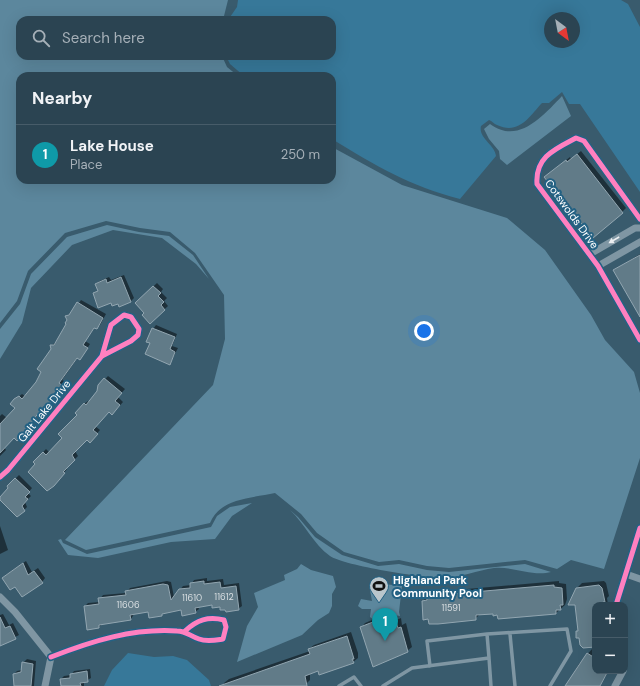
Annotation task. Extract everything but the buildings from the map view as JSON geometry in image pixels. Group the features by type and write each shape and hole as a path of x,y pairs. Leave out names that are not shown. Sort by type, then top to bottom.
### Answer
{"street":[{"name":"Cotswolds Drive","path":"640,219 584,141 576,138 552,151 540,163 536,172 537,184 598,266 640,340"},
{"path":"590,254 635,228 640,228"},
{"path":"598,266 640,242"},
{"name":"Galt Lake Drive","path":"0,477 8,470 102,356 131,341 138,335 139,329 131,317 124,315 111,325 102,356"},
{"path":"617,602 640,528"},
{"path":"626,574 640,579"},
{"path":"0,597 15,612 51,657"},
{"path":"51,657 114,636 141,631 185,631 200,640 211,641 223,639 226,627 224,620 209,617 192,624 185,631"},
{"path":"45,686 51,657"},
{"path":"615,686 621,674"}],"lane":[{"path":"430,666 428,641 488,634 510,634 567,629 571,651 550,686"},
{"path":"488,634 491,686"},
{"path":"510,634 515,686"},
{"path":"383,686 412,668 489,658"},
{"path":"339,686 354,677 361,686"}],"shaded area":[{"path":"0,0 228,0 224,16 16,16 16,60 224,60 227,67 233,72 16,72 16,184 336,184 336,149 402,185 507,218 545,250 591,315 605,340 634,372 640,393 640,458 604,569 571,560 557,569 525,560 449,568 427,566 399,560 379,562 344,552 317,533 301,514 275,493 238,500 229,504 221,508 210,523 86,550 65,540 213,385 225,339 224,295 195,253 170,232 106,221 65,233 28,271 17,301 0,323"},
{"path":"238,0 621,0 628,4 640,27 640,192 580,104 569,104 562,92 549,103 542,103 528,119 517,126 505,128 496,125 489,120 481,126 484,138 493,148 496,156 460,199 425,188 409,181 364,158 336,141 336,72 239,72 230,64 228,60 336,60 336,16 231,16 237,7"},
{"path":"562,96 571,116 507,165 500,159 499,151 489,139 484,129 490,124 500,130 520,130 547,112"},
{"path":"107,225 139,232 169,236 193,255 209,279 196,264 162,238 113,230 72,245 31,288 22,323 0,359 0,329 20,304 31,274 67,237"},
{"path":"252,503 232,516 215,539 171,542 98,558 68,555 58,540 61,539 63,543 87,554 211,527 217,516 230,507"},
{"path":"290,510 315,537 342,555 378,566 399,564 427,570 449,572 525,564 551,572 537,573 508,568 494,568 456,577 443,578 403,574 351,564 338,560 324,551"},
{"path":"301,564 311,570 333,576 336,587 332,594 332,606 329,613 318,620 302,635 237,662 247,626 258,607 254,593 285,580 284,575 297,569"},
{"name":"Highland Park Community Pool","path":"384,584 402,586 399,612 400,616 379,613 375,621 370,617 371,609 362,609 358,606 361,599 372,601 370,590 373,588 378,592 379,597 382,598"},
{"path":"128,653 154,657 173,656 187,660 209,680 211,686 104,686 112,670"}],"cycle path":[{"path":"640,219 584,141 576,138 554,150 543,160 539,167 537,184 598,266 640,340"},
{"path":"0,477 8,470 102,356 131,341 138,335 139,329 131,317 124,315 111,325 102,356"},
{"path":"617,602 640,528"},
{"path":"51,657 97,641 145,632 180,631 202,640 223,639 226,627 224,620 213,618 198,622 185,631"}],"place":[{"name":"Highland Park Community Pool","path":"379,603"},
{"name":"Lake House","path":"385,641"}]}
